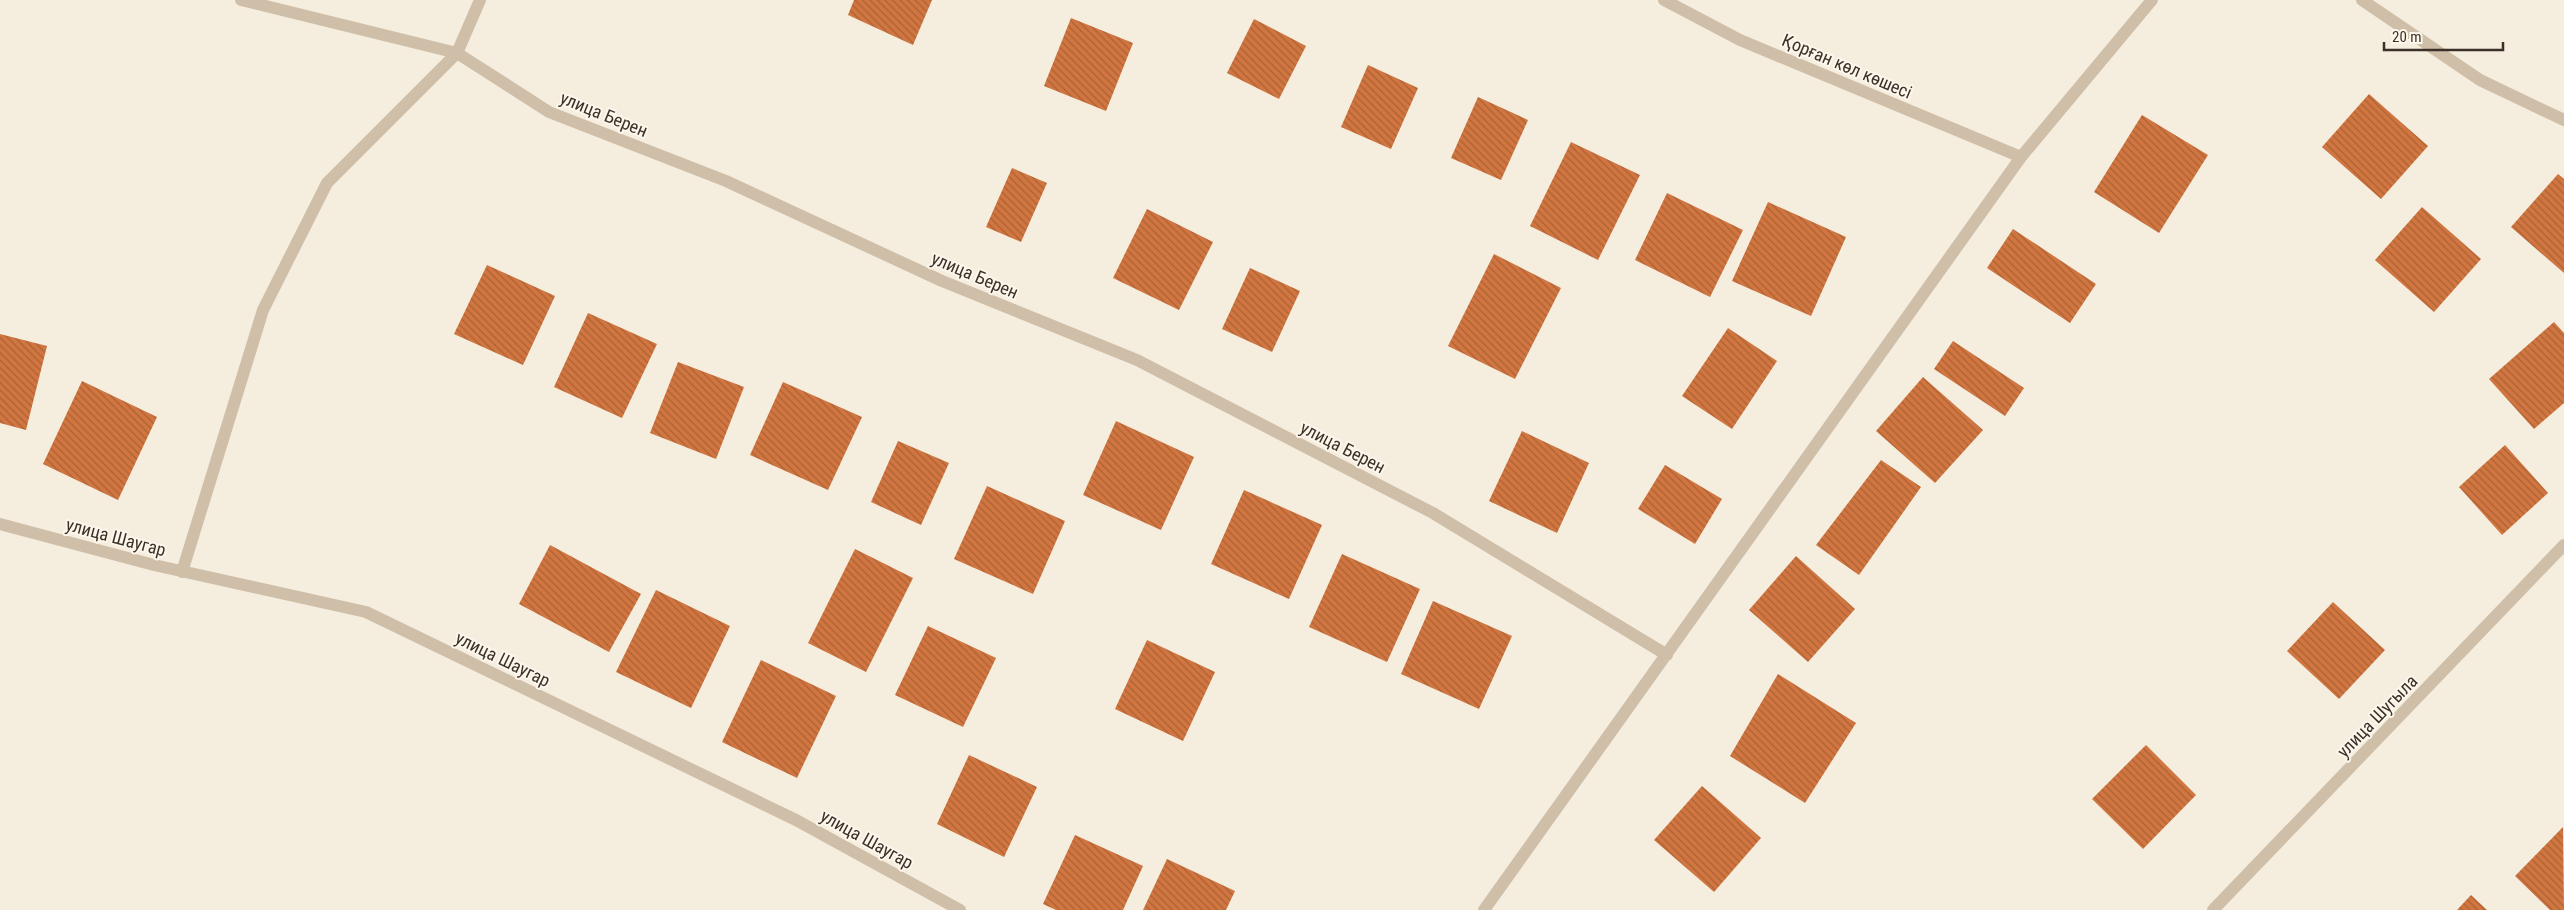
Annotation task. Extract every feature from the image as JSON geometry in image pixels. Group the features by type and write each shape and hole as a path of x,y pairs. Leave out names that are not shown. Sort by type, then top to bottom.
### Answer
{"street":[{"name":"улица Берен","path":"241,0 457,53 550,112 726,181 942,281 1137,360 1432,513 1667,654"},
{"path":"182,572 263,310 327,183 457,53 480,0"},
{"name":"Қорған көл көшесі","path":"1664,0 1740,40 2021,157"},
{"path":"1484,910 2021,157 2152,0"},
{"path":"2362,0 2480,80 2564,120"},
{"name":"улица Шаугар","path":"0,524 182,572 366,612 796,820 960,910"},
{"name":"улица Шугыла","path":"2213,910 2564,545"}],"building":[{"path":"854,0 932,0 913,45 848,15"},
{"path":"1071,18 1133,43 1106,111 1044,86"},
{"path":"1254,19 1306,46 1279,99 1227,73"},
{"path":"1368,65 1418,88 1391,149 1341,127"},
{"path":"2369,94 2428,146 2381,199 2322,147"},
{"path":"1478,97 1528,120 1501,180 1451,158"},
{"path":"2142,115 2208,155 2159,233 2094,192"},
{"path":"1571,142 1640,175 1598,260 1530,226"},
{"path":"1012,168 1047,183 1021,242 986,227"},
{"path":"2558,174 2564,179 2564,273 2511,227"},
{"path":"1667,193 1743,230 1710,297 1635,260"},
{"path":"1768,202 1846,237 1811,316 1732,281"},
{"path":"2422,207 2481,259 2434,312 2375,260"},
{"path":"1147,209 1213,242 1179,310 1113,278"},
{"path":"2013,229 2096,284 2070,323 1987,268"},
{"path":"1494,254 1561,288 1515,379 1448,346"},
{"path":"487,265 555,296 523,365 454,334"},
{"path":"1250,268 1300,291 1272,352 1222,329"},
{"path":"588,313 657,344 622,418 554,387"},
{"path":"2554,322 2564,333 2564,403 2534,429 2489,379"},
{"path":"1728,328 1777,361 1732,429 1682,396"},
{"path":"0,334 47,346 26,430 0,423"},
{"path":"1953,341 2024,388 2005,416 1934,369"},
{"path":"678,362 744,387 716,459 650,433"},
{"path":"1923,377 1983,430 1935,483 1876,431"},
{"path":"82,381 157,417 118,500 43,464"},
{"path":"783,382 862,417 828,490 750,455"},
{"path":"1116,421 1194,457 1161,530 1083,495"},
{"path":"1522,431 1589,463 1557,533 1489,501"},
{"path":"898,441 949,463 921,525 871,502"},
{"path":"2505,445 2548,493 2502,535 2459,487"},
{"path":"1881,460 1921,487 1859,575 1816,545"},
{"path":"1665,465 1722,499 1695,544 1638,509"},
{"path":"987,486 1065,521 1033,594 954,559"},
{"path":"1244,490 1322,525 1289,599 1211,564"},
{"path":"550,545 641,594 609,652 519,604"},
{"path":"855,549 913,578 866,672 808,643"},
{"path":"1342,554 1420,589 1387,662 1309,627"},
{"path":"1796,556 1855,609 1808,662 1749,610"},
{"path":"656,590 730,626 691,708 616,672"},
{"path":"1433,601 1512,636 1479,709 1401,674"},
{"path":"2333,602 2385,650 2339,699 2287,651"},
{"path":"928,626 996,658 963,727 895,695"},
{"path":"1147,640 1215,672 1183,741 1115,709"},
{"path":"761,660 836,696 797,778 722,742"},
{"path":"1778,674 1856,723 1805,803 1730,756"},
{"path":"2146,745 2196,795 2143,849 2092,799"},
{"path":"969,755 1037,787 1004,857 937,824"},
{"path":"1702,786 1761,838 1714,892 1654,840"},
{"path":"2563,827 2564,910 2550,910 2515,876"},
{"path":"1075,835 1143,866 1123,910 1056,910 1043,904"},
{"path":"1167,859 1235,891 1226,910 1143,910"},
{"path":"2471,895 2487,910 2457,910"}]}
